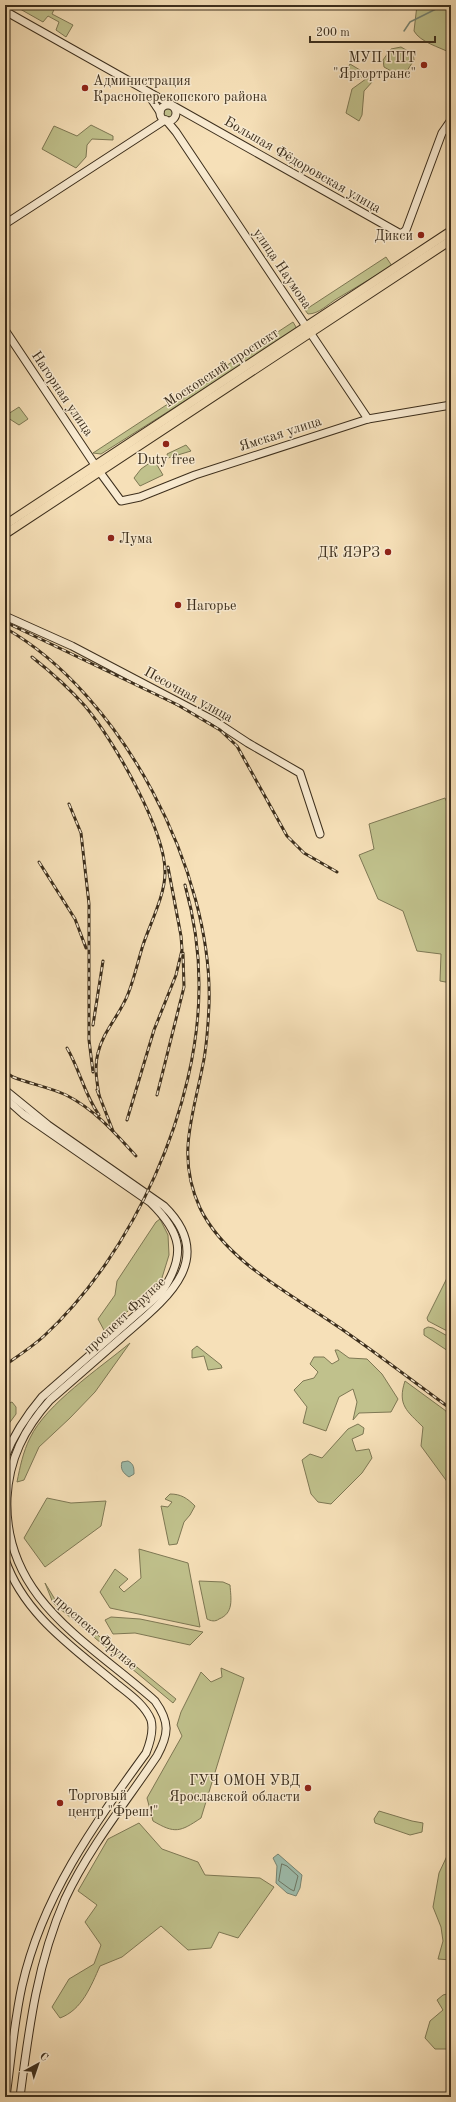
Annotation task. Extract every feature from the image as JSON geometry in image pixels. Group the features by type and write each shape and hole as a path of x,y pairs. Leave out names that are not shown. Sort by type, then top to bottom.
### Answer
{"main road":[{"name":"Большая Фёдоровская улица","path":"5,11 394,231 402,233 406,230 442,133 451,120"},
{"name":"Большая Фёдоровская улица","path":"142,89 151,98 163,117"},
{"path":"5,224 150,129 163,117 165,105 172,105"},
{"name":"улица Наумова","path":"172,105 176,110 173,126 176,132"},
{"path":"163,117 175,118 182,114 190,115"},
{"name":"улица Наумова","path":"163,117 176,132 310,330 368,419"},
{"name":"Московский проспект","path":"310,330 451,231"},
{"name":"Московский проспект","path":"5,524 97,468 451,240"},
{"name":"Нагорная улица","path":"5,330 97,468 121,501"},
{"name":"Ямская улица","path":"121,501 140,497 195,475 368,419 451,405"},
{"name":"Московский проспект","path":"5,534 97,468"},
{"name":"Песочная улица","path":"5,616 72,646 213,720 248,743 300,773 320,834"},
{"name":"проспект Фрунзе","path":"5,1090 48,1125 164,1206 174,1215 181,1226 186,1242 186,1255 182,1276 166,1298 50,1400 37,1414 22,1437 13,1458 8,1484 7,1511 13,1551 21,1570 35,1594 68,1629 155,1701 163,1712 166,1723 165,1739 157,1756 92,1849 66,1898 55,1925 37,1979 20,2097"},
{"name":"проспект Фрунзе","path":"5,1098 42,1127 150,1202 164,1216 173,1230 178,1247 178,1262 172,1277 161,1293 42,1397 25,1418 12,1439 5,1457"},
{"name":"проспект Фрунзе","path":"5,1559 12,1578 28,1604 58,1635 136,1700 148,1714 152,1729 151,1741 146,1753 92,1828 65,1873 38,1932 22,1986 6,2097"}],"green space":[{"path":"13,5 56,5 52,14 73,25 66,37 56,30 59,22 48,16 43,22"},
{"path":"417,5 451,5 451,53 430,44 417,35 414,31"},
{"path":"401,47 413,54 414,60 405,74 400,76 384,67 383,60 391,49"},
{"path":"350,64 365,73 360,79 353,78 349,75 348,67"},
{"path":"370,76 373,81 364,91 362,115 359,121 346,113 352,89"},
{"path":"168,107 172,109 174,113 172,117 168,119 164,117 162,113 164,109"},
{"path":"91,125 113,136 113,140 92,139 87,145 86,157 76,168 42,149 54,126 77,136"},
{"path":"386,257 392,266 338,298 320,311 308,314 305,310"},
{"path":"293,322 296,327 294,332 101,454 93,453"},
{"path":"19,407 28,419 19,425 5,416"},
{"path":"186,445 191,451 168,458 167,454"},
{"path":"154,460 163,475 140,486 134,478 141,469"},
{"path":"445,798 451,811 451,983 440,981 441,954 417,951 403,911 378,899 359,855 374,849 369,824"},
{"path":"160,1219 168,1235 169,1255 161,1281 105,1332 98,1319 115,1295 117,1281 156,1222"},
{"path":"451,1270 451,1333 428,1321 427,1318"},
{"path":"428,1327 433,1328 451,1338 451,1353 424,1335 424,1329"},
{"path":"130,1343 95,1392 39,1447 24,1480 17,1482 25,1449 38,1425 48,1412 75,1387"},
{"path":"197,1346 221,1365 222,1368 208,1370 204,1356 192,1358 192,1350"},
{"path":"335,1350 338,1350 349,1358 367,1359 382,1374 398,1399 391,1412 359,1413 353,1420 357,1402 353,1389 339,1397 326,1431 303,1423 307,1407 294,1390 303,1381 314,1378 318,1372 310,1364 314,1357 324,1357 332,1364 339,1360"},
{"path":"405,1381 446,1411 448,1419 451,1422 451,1487 421,1446 423,1427 408,1412 403,1402 402,1396"},
{"path":"12,1402 16,1407 16,1414 5,1429 5,1405"},
{"path":"358,1424 364,1428 363,1434 352,1439 356,1451 369,1449 372,1458 362,1473 331,1504 318,1502 311,1494 302,1460 310,1454 322,1458 348,1429"},
{"path":"170,1494 184,1497 195,1506 184,1522 177,1544 169,1545 161,1506 168,1507 172,1502 165,1499"},
{"path":"47,1498 71,1503 106,1501 101,1526 45,1567 24,1538"},
{"path":"139,1549 188,1563 200,1627 110,1608 100,1592 115,1569 128,1579 119,1587 124,1592 141,1578"},
{"path":"199,1581 223,1582 230,1585 231,1595 229,1609 224,1616 218,1620 212,1621 207,1619"},
{"path":"45,1583 56,1601 176,1699 173,1703 53,1603"},
{"path":"111,1617 140,1619 203,1632 190,1645 135,1633 113,1634 105,1620"},
{"path":"221,1668 244,1678 201,1818 182,1829 177,1830 167,1828 153,1821 147,1798 182,1736 177,1725 181,1712 201,1672 211,1682 222,1677"},
{"path":"379,1811 423,1823 422,1832 410,1835 375,1823 374,1819"},
{"path":"139,1823 162,1849 198,1862 205,1875 260,1878 274,1887 238,1938 219,1932 211,1948 188,1950 161,1926 122,1957 100,1966 89,1989 80,2003 68,2014 60,2018 52,2007 69,1979 94,1964 101,1945 85,1922 97,1905 78,1891 108,1839"},
{"path":"451,1845 451,1960 438,1959 443,1941 441,1927 433,1907 439,1873 447,1856 448,1846"},
{"path":"451,1993 451,2049 435,2049 425,2038 430,2021 443,2010 437,2000 443,1995"}],"water":[{"path":"128,1461 133,1465 134,1470 134,1474 129,1477 121,1467 122,1462"},
{"path":"278,1854 302,1875 300,1888 296,1896 287,1893 276,1883 277,1866 273,1858"}],"waterway":[{"path":"404,31 410,22 444,5"}],"railway":[{"path":"5,622 178,705 220,730 237,746 287,836 304,853 337,872"},
{"path":"5,628 48,658 87,696 122,742 153,792 178,845 196,900 206,954 209,1006 207,1035 191,1119 188,1154 189,1171 193,1189 200,1208 226,1245 243,1261 282,1290 354,1338 451,1409"},
{"path":"32,657 60,680 79,699 97,721 123,762 148,810 163,855 165,873 163,891 143,945 125,1002 100,1045 96,1069 99,1095"},
{"path":"69,804 81,833 89,904 89,1040 93,1072"},
{"path":"39,862 75,919 86,948"},
{"path":"127,1120 154,1030 176,975 182,950 181,936 168,867"},
{"path":"5,1365 30,1348 44,1336 76,1302 106,1264 132,1221 155,1175 174,1127 188,1079 196,1031 199,984 195,934 185,885"},
{"path":"157,1095 184,987 183,953"},
{"path":"93,1025 103,961"},
{"path":"67,1048 90,1099 99,1115"},
{"path":"5,1072 26,1082 60,1092 86,1107 104,1122 136,1156"},
{"path":"97,1090 113,1131"}],"place":[{"name":"МУП ГПТ \"Яргортранс\"","path":"424,65"},
{"name":"Администрация Красноперекопского района","path":"85,88"},
{"name":"Дикси","path":"421,235"},
{"name":"Duty free","path":"166,444"},
{"name":"Лума","path":"111,538"},
{"name":"ДК ЯЭРЗ","path":"388,552"},
{"name":"Нагорье","path":"178,605"},
{"name":"ГУЧ ОМОН УВД Ярославской области","path":"308,1788"},
{"name":"Торговый центр \"Фреш!\"","path":"60,1803"}]}
